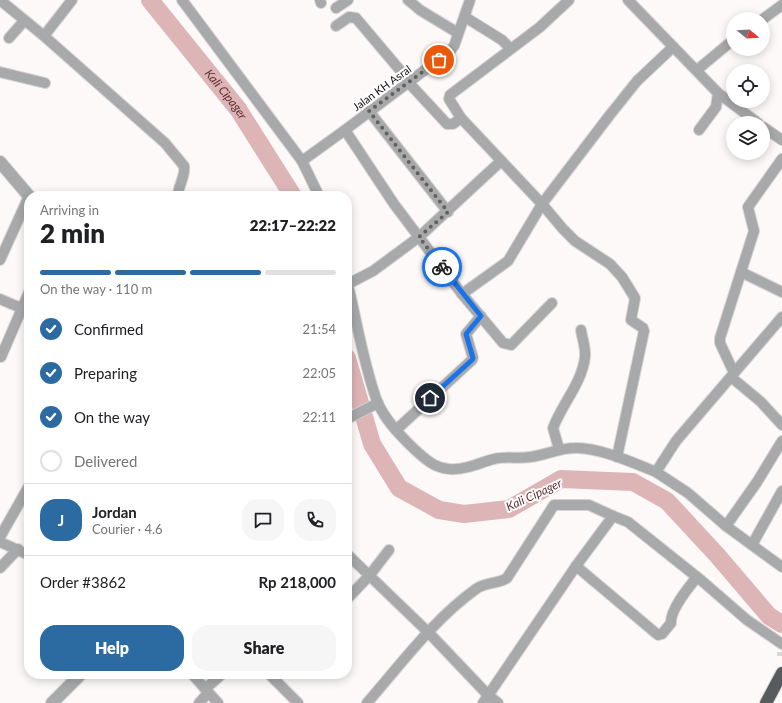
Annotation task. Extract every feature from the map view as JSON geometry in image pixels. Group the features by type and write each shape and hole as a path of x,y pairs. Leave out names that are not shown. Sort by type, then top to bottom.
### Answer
{"highway":[{"path":"766,703 782,673"}],"street":[{"path":"0,0 44,36 165,143 184,166 184,174 179,191"},
{"path":"44,36 72,0"},
{"path":"182,0 302,161 317,191"},
{"path":"336,8 348,0"},
{"path":"408,0 420,10 458,33"},
{"name":"Jalan KH Asral","path":"302,161 369,111 410,83 449,52 454,46 470,0"},
{"path":"569,0 540,27 450,94 449,99 461,118 575,241 610,264 622,277 635,298 631,320 643,328 644,331 618,457"},
{"path":"628,0 718,93 749,116"},
{"path":"770,14 782,5"},
{"path":"336,26 349,17 356,18 410,83 447,124 453,124 461,118"},
{"path":"465,17 502,40 510,48"},
{"path":"9,38 24,21"},
{"path":"462,294 508,261 542,204 624,96 673,46"},
{"path":"697,70 726,46"},
{"path":"0,72 45,83"},
{"path":"699,130 716,107 718,93"},
{"path":"369,111 448,212"},
{"path":"345,130 394,204 462,294 503,343 511,345 552,303"},
{"path":"770,132 782,140"},
{"path":"782,159 748,206 754,228 720,338 720,343 733,375 761,402 782,426"},
{"path":"352,280 373,271 395,253 419,237 502,161"},
{"path":"0,162 25,191"},
{"path":"0,260 24,207"},
{"path":"741,272 782,292"},
{"path":"0,299 21,308"},
{"path":"1,357 24,302"},
{"path":"352,304 376,404 396,430 433,465 452,469 468,467 494,458 529,458 559,449 584,448 618,457 656,472 688,493 726,526 782,567"},
{"path":"396,430 472,360 473,358 466,334 481,316"},
{"path":"656,472 676,441 782,317"},
{"path":"559,449 553,428 577,382 583,365 585,351 580,330"},
{"path":"352,416 376,404"},
{"path":"726,526 757,482 782,441"},
{"path":"752,545 782,491"},
{"path":"0,537 24,495"},
{"path":"367,703 429,633 476,589 483,585 503,581 507,578 554,505 589,505 628,522 748,620 782,644"},
{"path":"486,699 576,566 613,516"},
{"path":"0,542 24,552"},
{"path":"0,568 18,549"},
{"path":"352,594 369,576 389,550"},
{"path":"352,559 429,633 486,699 498,703"},
{"path":"576,566 658,635 662,634 671,623 670,618 680,599 697,577"},
{"path":"52,703 76,679"},
{"path":"196,679 218,703"},
{"path":"199,703 206,691 217,679"},
{"path":"274,679 298,703"}],"waterway":[{"name":"Kali Cipager","path":"150,0 238,109 290,191"},
{"name":"Kali Cipager","path":"352,375 372,444 399,488 439,510 464,514 509,509 561,479 633,482 667,501 717,555 769,616 782,624"}],"way so far":[{"path":"439,60 369,111 448,212 419,237 442,267"}],"route":[{"path":"430,398 472,360 473,358 466,334 481,316 442,267"}]}
